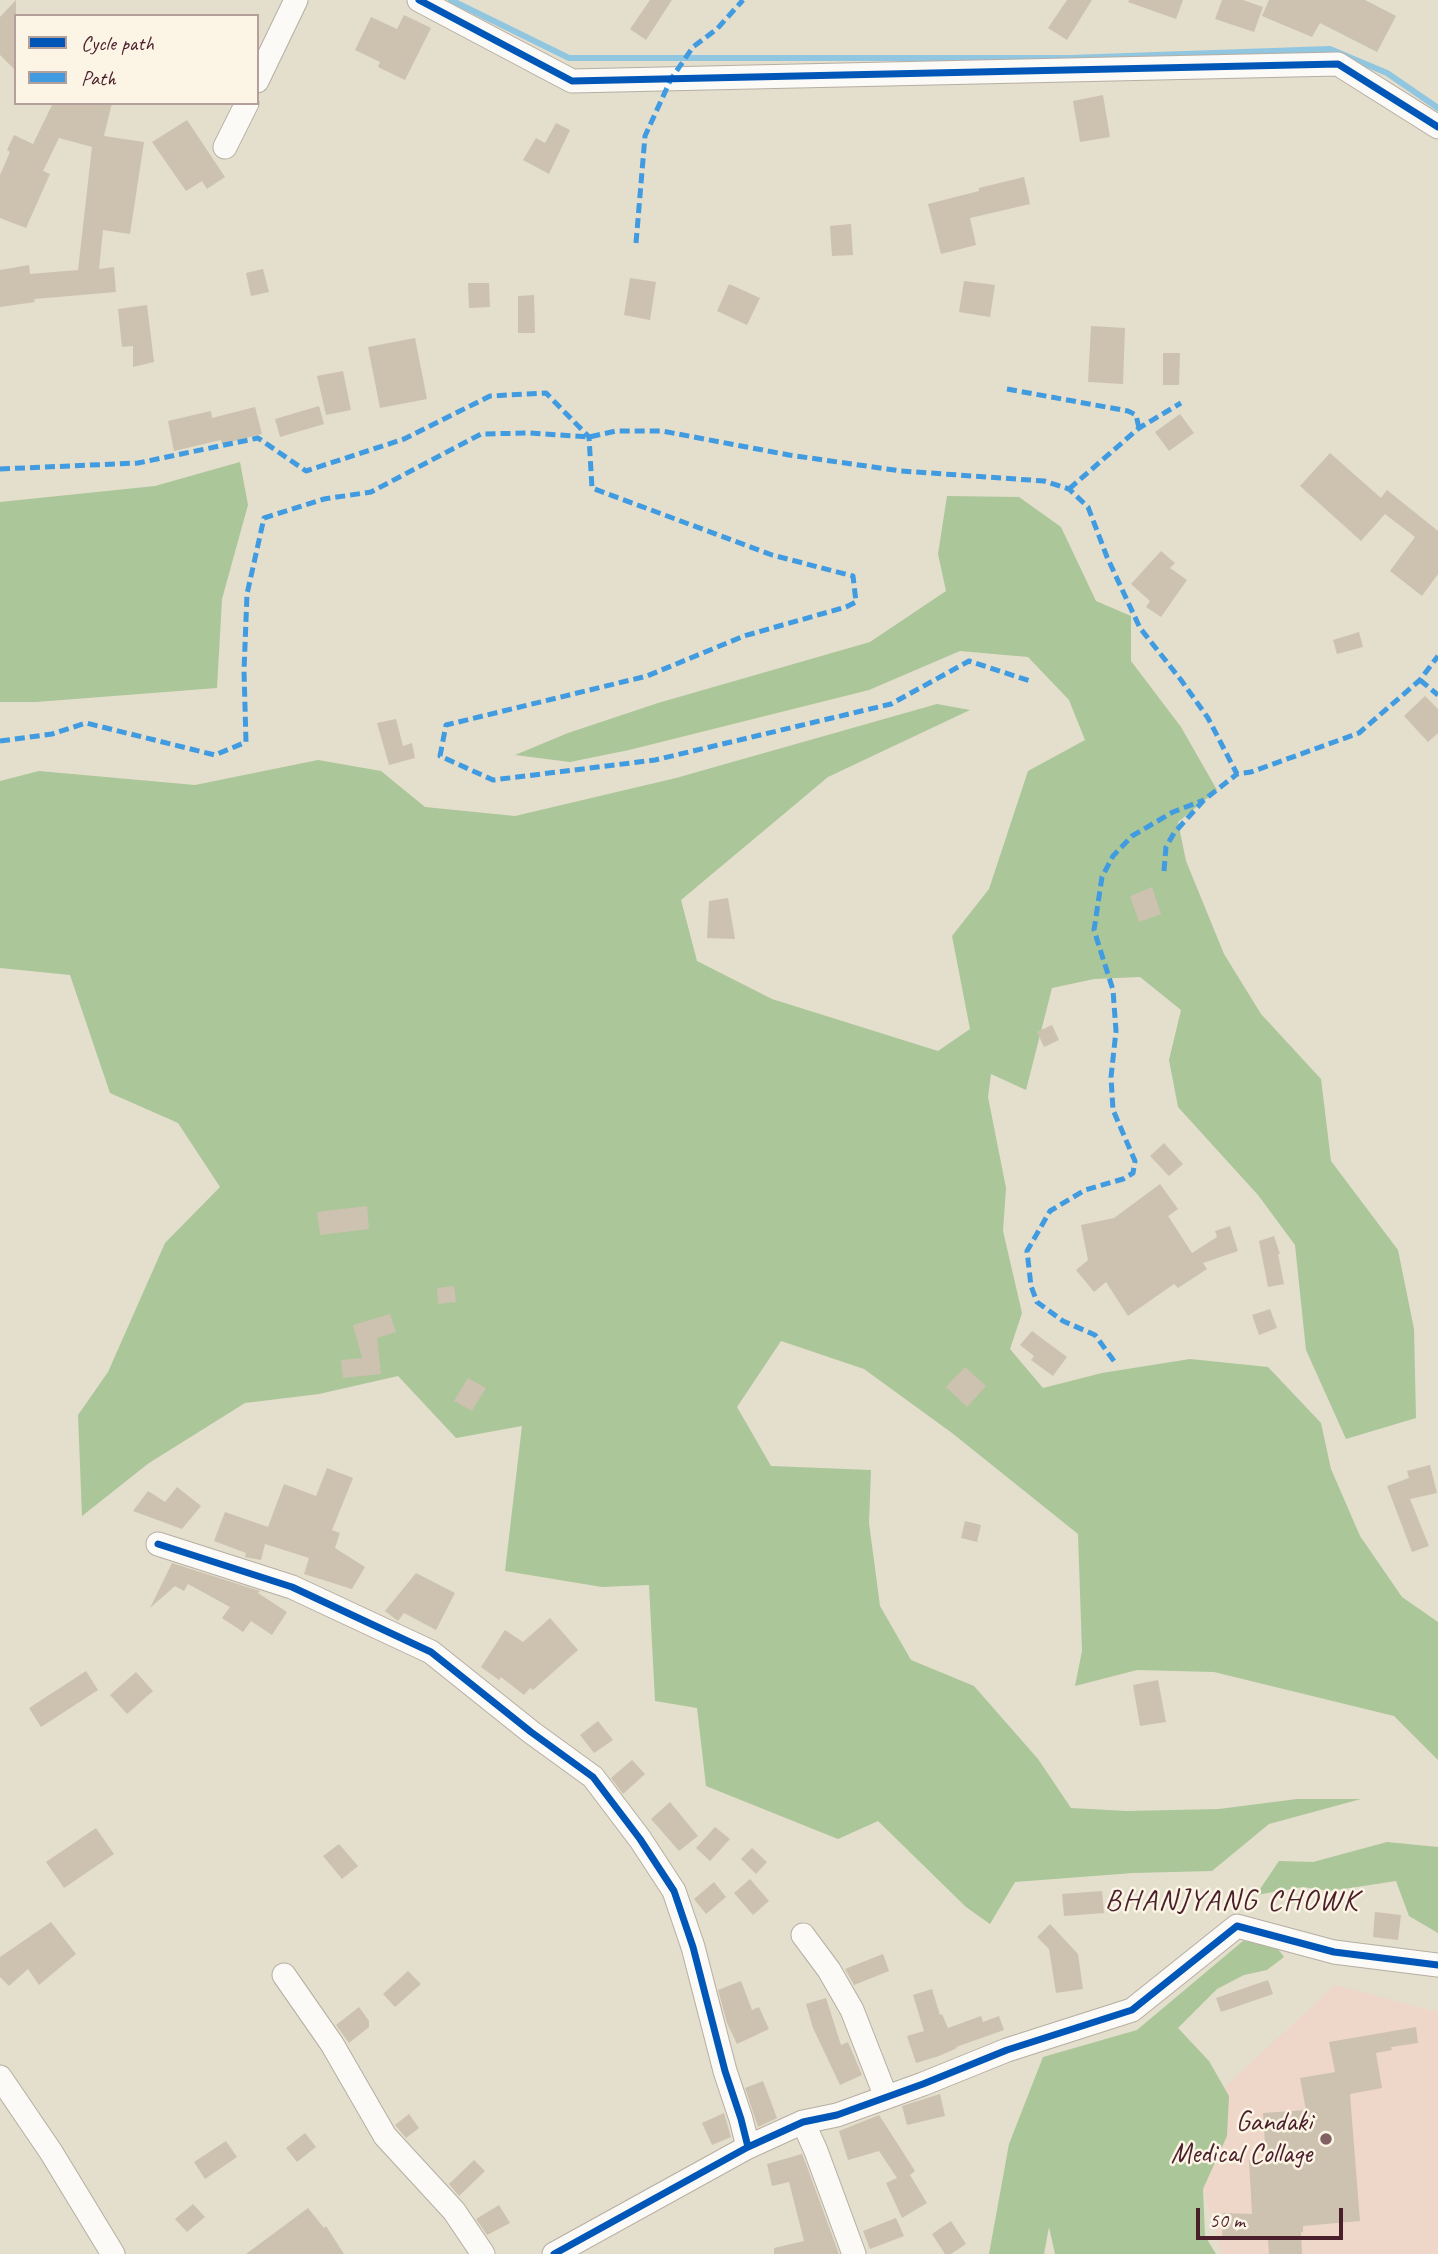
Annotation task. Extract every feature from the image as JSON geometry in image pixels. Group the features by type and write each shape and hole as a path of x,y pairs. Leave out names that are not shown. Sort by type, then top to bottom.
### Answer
{"street":[{"path":"259,77 296,0"},
{"path":"419,0 572,81 1338,64 1438,127"},
{"path":"225,147 246,105"},
{"path":"158,1544 292,1587 431,1652 593,1777 640,1839 674,1891 693,1947 748,2147"},
{"path":"554,2254 748,2147 803,2122 836,2115 1007,2050 1132,2010 1237,1926 1334,1952 1438,1965"},
{"path":"803,1935 829,1970 852,2010 886,2097"},
{"path":"284,1975 332,2044 385,2136 454,2211 483,2254"},
{"path":"0,2077 51,2152 113,2254"},
{"path":"803,2122 854,2254"}],"shaded area":[{"name":"Gandaki Medical Collage","path":"1335,1985 1438,2012 1438,2254 1222,2254 1203,2189 1224,2088"}],"green space":[{"path":"240,462 248,505 222,599 217,688 36,702 0,702 0,502 155,486"},
{"path":"947,496 1019,497 1061,527 1096,601 1131,616 1131,661 1181,727 1217,790 1178,822 1186,861 1224,954 1261,1014 1321,1079 1331,1161 1398,1250 1414,1329 1416,1418 1346,1439 1306,1350 1295,1245 1258,1195 1178,1107 1169,1060 1181,1010 1140,977 1094,979 1052,988 1026,1090 991,1074 988,1097 1006,1188 1003,1231 1022,1313 1010,1349 1043,1388 1102,1373 1190,1359 1268,1367 1321,1423 1331,1469 1360,1536 1402,1597 1438,1622 1438,1760 1394,1716 1214,1672 1137,1670 1075,1686 1082,1651 1078,1534 952,1433 864,1369 781,1341 737,1407 771,1466 871,1470 869,1523 880,1606 911,1660 974,1686 1038,1759 1071,1808 1127,1811 1219,1809 1297,1799 1361,1799 1269,1824 1212,1871 1133,1873 1015,1882 990,1924 966,1907 878,1821 838,1839 706,1786 697,1708 655,1701 649,1585 602,1587 505,1571 522,1426 456,1438 398,1376 319,1394 245,1403 149,1463 82,1516 78,1415 108,1372 165,1243 220,1187 178,1123 110,1093 70,975 0,968 0,781 39,771 195,785 318,760 381,771 425,807 515,816 676,778 937,704 970,710 828,777 681,900 697,961 772,999 938,1051 970,1029 952,936 989,889 1028,771 1085,740 1069,700 1028,657 960,651 869,690 629,750 570,762 515,755 568,733 658,703 870,642 946,591 938,554"},
{"path":"1387,1842 1438,1847 1438,1933 1409,1916 1396,1881 1330,1891 1303,1887 1256,1895 1279,1861 1313,1862"},
{"path":"1243,1941 1274,1944 1284,1957 1267,1970 1244,1975 1217,1989 1178,2028 1209,2061 1229,2096 1227,2136 1203,2189 1205,2236 1216,2254 1055,2254 1049,2227 1044,2254 989,2254 1009,2144 1043,2057 1137,2030"}],"building":[{"path":"16,0 14,69 0,55 0,17"},
{"path":"650,0 672,0 646,40 630,29"},
{"path":"1067,0 1092,0 1067,40 1048,28"},
{"path":"1183,0 1176,19 1128,2"},
{"path":"1222,0 1243,0 1263,7 1254,32 1215,19"},
{"path":"1269,0 1365,0 1396,16 1377,52 1320,23 1312,37 1262,16"},
{"path":"404,15 431,28 405,80 378,67 380,62 355,50 371,17 397,29"},
{"path":"1103,95 1110,137 1080,142 1073,101"},
{"path":"52,105 112,105 104,136 144,142 130,234 103,230 99,269 114,267 116,292 34,299 35,302 0,307 0,270 29,265 30,274 78,270 92,147 59,138 43,171 50,174 26,228 0,218 0,175 10,152 7,150 14,135 33,144"},
{"path":"187,120 225,177 207,189 202,181 186,191 152,142"},
{"path":"556,123 570,130 549,174 523,160 536,138 545,143"},
{"path":"1024,177 1030,204 970,218 976,245 941,254 928,204"},
{"path":"851,224 853,255 832,256 830,226"},
{"path":"263,269 269,292 251,296 246,273"},
{"path":"630,278 656,282 650,320 624,315"},
{"path":"964,281 995,285 990,317 959,312"},
{"path":"468,283 489,283 490,307 469,308"},
{"path":"729,284 760,298 747,325 717,311"},
{"path":"534,295 535,333 518,333 518,296"},
{"path":"147,305 154,362 133,367 133,346 122,347 118,309"},
{"path":"1091,326 1125,328 1123,384 1088,382"},
{"path":"415,338 427,399 380,408 368,347"},
{"path":"1163,353 1180,353 1179,385 1163,385"},
{"path":"343,371 351,410 326,415 317,376"},
{"path":"319,406 324,424 280,437 275,419"},
{"path":"255,407 262,434 222,444 221,440 174,451 168,421 211,411 212,418"},
{"path":"1180,414 1194,433 1169,451 1155,432"},
{"path":"1330,453 1381,498 1387,490 1438,531 1438,574 1422,596 1390,571 1415,537 1385,514 1361,541 1300,486"},
{"path":"1161,551 1175,563 1170,568 1187,580 1161,617 1146,607 1150,601 1131,584"},
{"path":"1359,632 1363,647 1337,654 1333,640"},
{"path":"1425,696 1438,709 1438,733 1428,742 1404,716"},
{"path":"396,719 403,746 412,743 415,758 389,765 377,723"},
{"path":"1152,887 1161,914 1139,922 1130,896"},
{"path":"728,898 735,939 707,938 709,901"},
{"path":"1052,1025 1059,1040 1044,1047 1037,1032"},
{"path":"1164,1143 1183,1164 1169,1176 1150,1156"},
{"path":"1160,1184 1178,1209 1168,1216 1192,1253 1217,1237 1215,1231 1230,1226 1238,1251 1203,1263 1207,1269 1178,1288 1174,1284 1128,1316 1106,1282 1094,1292 1076,1270 1088,1260 1081,1225 1114,1218"},
{"path":"367,1206 369,1229 320,1235 317,1212"},
{"path":"1274,1236 1280,1254 1284,1284 1268,1287 1259,1241"},
{"path":"454,1286 456,1302 438,1304 437,1288"},
{"path":"1270,1309 1277,1328 1259,1335 1252,1315"},
{"path":"390,1314 396,1332 377,1338 381,1374 343,1378 341,1360 362,1358 353,1325"},
{"path":"1032,1331 1067,1357 1053,1376 1031,1360 1034,1356 1020,1345"},
{"path":"965,1367 986,1386 967,1407 946,1387"},
{"path":"468,1378 486,1388 472,1411 454,1401"},
{"path":"1430,1465 1437,1493 1410,1499 1429,1546 1412,1552 1387,1486 1409,1478 1407,1471"},
{"path":"327,1468 353,1478 332,1530 340,1533 335,1548 365,1567 352,1589 304,1574 309,1558 265,1544 261,1560 245,1557 246,1553 214,1541 225,1512 268,1527 284,1484 316,1496"},
{"path":"177,1487 201,1506 182,1529 133,1511 148,1491 165,1502"},
{"path":"965,1521 981,1525 977,1542 961,1538"},
{"path":"172,1563 260,1591 258,1593 287,1612 272,1635 251,1621 243,1632 222,1618 230,1607 188,1584 184,1591 175,1586 150,1608"},
{"path":"416,1573 455,1593 436,1630 404,1613 398,1621 385,1611"},
{"path":"550,1618 578,1650 533,1690 530,1688 524,1695 501,1677 499,1680 481,1667 505,1630 523,1642"},
{"path":"86,1671 98,1690 41,1727 29,1708"},
{"path":"136,1672 153,1691 127,1714 110,1695"},
{"path":"1158,1680 1166,1722 1140,1726 1133,1685"},
{"path":"598,1721 613,1740 594,1753 580,1735"},
{"path":"632,1760 645,1774 623,1794 611,1778"},
{"path":"670,1802 698,1836 679,1851 651,1819"},
{"path":"715,1827 730,1839 710,1861 696,1848"},
{"path":"96,1828 114,1854 64,1888 46,1862"},
{"path":"339,1844 358,1866 342,1879 323,1856"},
{"path":"752,1848 767,1862 756,1874 741,1859"},
{"path":"750,1879 769,1901 753,1915 734,1893"},
{"path":"714,1882 726,1897 706,1914 694,1899"},
{"path":"1102,1891 1104,1913 1064,1916 1062,1894"},
{"path":"1375,1912 1401,1915 1398,1940 1373,1937"},
{"path":"51,1922 76,1954 39,1985 28,1969 9,1986 0,1977 0,1957"},
{"path":"1050,1924 1078,1954 1083,1989 1056,1993 1049,1949 1037,1937"},
{"path":"883,1954 889,1971 854,1985 845,1969"},
{"path":"408,1971 421,1984 395,2007 383,1994"},
{"path":"1268,1980 1273,1994 1221,2012 1216,1998"},
{"path":"741,1981 752,2010 759,2007 769,2029 737,2044 727,2023 718,1990"},
{"path":"932,1989 940,2015 942,2014 948,2028 981,2016 983,2022 999,2016 1004,2030 916,2063 907,2036 924,2031 913,1995"},
{"path":"826,1998 841,2045 848,2042 862,2075 840,2085 813,2028 806,2004"},
{"path":"359,2007 369,2021 369,2027 349,2043 336,2025"},
{"path":"1416,2027 1418,2043 1391,2047 1392,2050 1376,2053 1382,2088 1350,2094 1360,2221 1303,2226 1302,2254 1269,2254 1268,2240 1222,2239 1223,2213 1252,2214 1249,2160 1266,2159 1263,2113 1306,2110 1300,2078 1335,2072 1329,2042"},
{"path":"763,2081 777,2118 758,2127 745,2088"},
{"path":"940,2094 945,2116 907,2125 902,2106"},
{"path":"724,2113 731,2137 712,2145 702,2123"},
{"path":"409,2114 419,2128 406,2138 395,2125"},
{"path":"879,2115 915,2171 910,2175 927,2203 902,2218 886,2183 897,2178 879,2151 848,2160 839,2131"},
{"path":"305,2133 316,2147 297,2162 286,2148"},
{"path":"226,2141 237,2157 205,2179 194,2162"},
{"path":"802,2154 839,2254 774,2254 774,2248 804,2241 789,2182 772,2186 767,2164"},
{"path":"474,2160 485,2171 459,2196 449,2184"},
{"path":"193,2204 205,2217 187,2232 175,2219"},
{"path":"499,2205 510,2223 487,2235 476,2219"},
{"path":"308,2208 324,2228 326,2226 344,2254 246,2254"},
{"path":"896,2218 904,2236 870,2249 863,2231"},
{"path":"951,2221 966,2244 951,2254 945,2254 932,2234"}],"waterway":[{"path":"451,0 569,58 1070,58 1330,49 1387,73 1438,108"}],"marked path":[{"path":"636,243 645,136 671,79 693,47 717,29 743,0"},
{"path":"1007,389 1128,411 1136,415 1139,428"},
{"path":"0,469 138,463 258,438 306,471 404,439 490,396 546,393 589,437 592,488 772,555 853,576 856,602 846,607 744,636 647,676 446,725 440,756 493,780 655,760 891,704 969,661 1030,681"},
{"path":"1069,489 1139,428 1181,403"},
{"path":"0,741 52,734 86,723 215,755 246,742 244,671 247,594 264,518 324,499 371,492 481,434 530,433 589,437 616,431 662,431 789,455 901,471 1044,481 1069,489 1088,507 1107,557 1140,628 1208,718 1237,774 1251,772 1359,733 1420,680 1438,656"},
{"path":"1420,680 1438,695"},
{"path":"1164,871 1166,847 1174,833 1204,800 1237,774"},
{"path":"1114,1361 1095,1335 1063,1321 1037,1302 1031,1286 1027,1251 1050,1211 1085,1190 1123,1179 1133,1173 1135,1161 1113,1110 1111,1077 1116,1031 1113,990 1094,930 1102,877 1113,856 1132,836 1173,812 1204,800"}],"cycle path":[{"path":"419,0 572,81 1338,64 1438,127"},
{"path":"158,1544 292,1587 431,1652 531,1732 593,1777 640,1839 674,1891 693,1947 748,2147"},
{"path":"554,2254 748,2147 803,2122 837,2115 1007,2050 1132,2010 1237,1926 1334,1952 1438,1965"}],"place":[{"name":"Gandaki Medical Collage","path":"1326,2139"}],"district":[{"name":"BHANJYANG CHOWK","path":"1232,1901"}]}
